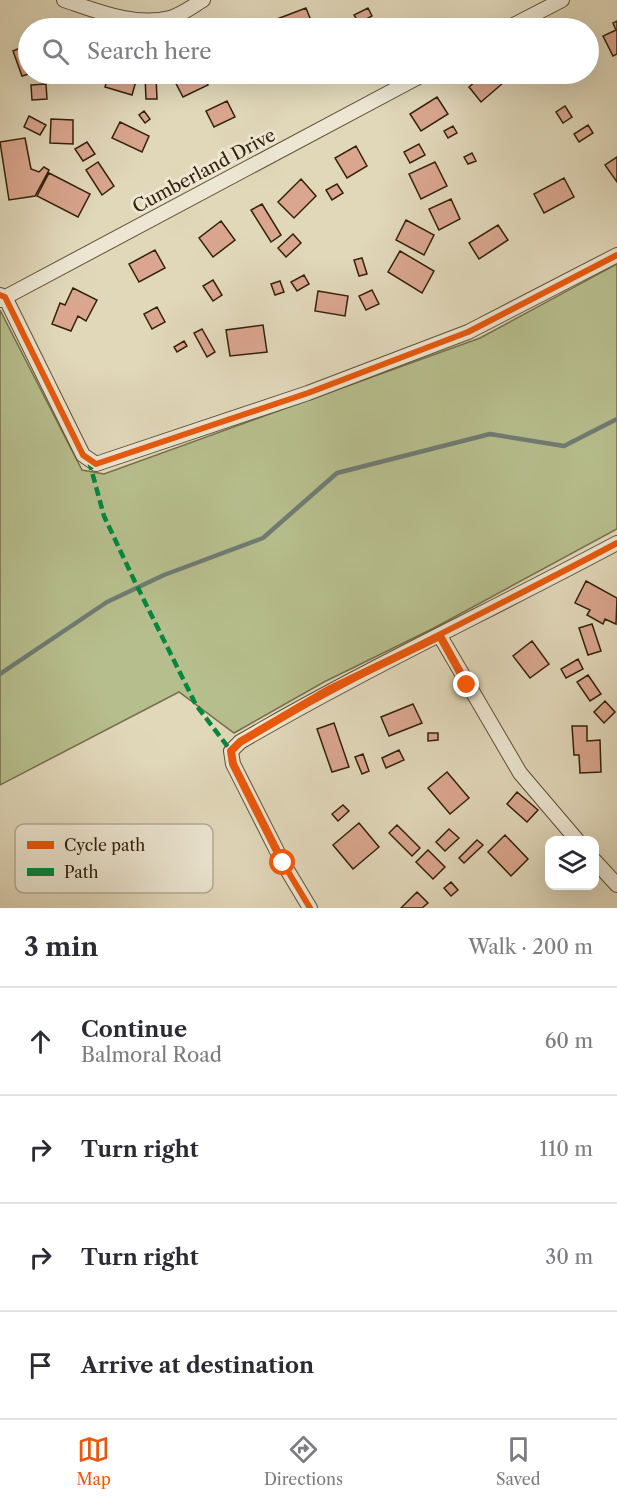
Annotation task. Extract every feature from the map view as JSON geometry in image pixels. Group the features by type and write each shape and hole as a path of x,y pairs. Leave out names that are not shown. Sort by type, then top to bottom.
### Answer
{"street":[{"path":"64,0 111,16 126,18"},
{"path":"170,18 203,0"},
{"path":"527,18 562,0"},
{"name":"Cumberland Drive","path":"2,297 405,84"},
{"path":"2,297 83,455 96,464 392,363 468,332 617,255"},
{"path":"310,908 283,863 238,774 233,764 231,751 240,742 330,689 440,636 617,543"},
{"path":"440,636 520,773 574,836"},
{"path":"599,865 617,885"}],"green space":[{"path":"617,264 617,529 434,628 324,682 234,733 179,692 0,785 0,310 82,470 104,474 480,338"}],"building":[{"path":"306,8 310,18 280,18"},
{"path":"368,8 372,16 356,18 354,15"},
{"path":"617,21 617,54 613,56 603,36 616,30 613,23"},
{"path":"18,49 18,65 13,51"},
{"path":"46,84 47,99 32,100 31,85"},
{"path":"106,84 135,84 132,95 105,87"},
{"path":"145,84 156,84 157,99 146,99"},
{"path":"176,84 208,85 183,97"},
{"path":"472,84 502,84 481,102 469,87"},
{"path":"437,97 448,114 421,131 410,114"},
{"path":"227,101 235,117 214,127 206,111"},
{"path":"565,106 572,117 563,123 556,112"},
{"path":"144,111 150,119 145,123 139,115"},
{"path":"29,116 46,125 40,135 24,127"},
{"path":"51,119 73,120 73,144 50,143"},
{"path":"120,122 149,136 142,152 112,138"},
{"path":"588,125 593,133 579,142 574,134"},
{"path":"453,126 457,133 448,138 444,131"},
{"path":"25,138 31,169 39,172 44,167 49,170 35,196 9,200 0,142"},
{"path":"87,142 95,154 83,161 75,149"},
{"path":"419,144 425,155 410,163 404,152"},
{"path":"356,146 367,166 347,178 335,158"},
{"path":"472,153 476,161 468,164 464,157"},
{"path":"617,157 617,182 605,165"},
{"path":"98,162 114,186 102,195 86,170"},
{"path":"435,162 447,186 421,199 409,174"},
{"path":"49,173 90,194 78,217 37,196"},
{"path":"564,178 574,197 544,213 534,194"},
{"path":"301,179 316,196 294,218 278,202"},
{"path":"337,184 343,193 332,200 326,190"},
{"path":"451,199 460,219 439,230 429,209"},
{"path":"262,204 281,235 271,242 251,210"},
{"path":"406,220 434,235 424,255 396,240"},
{"path":"221,221 235,240 213,257 199,238"},
{"path":"498,225 508,240 479,259 469,243"},
{"path":"293,234 301,243 286,257 278,248"},
{"path":"155,250 165,268 139,282 129,264"},
{"path":"400,251 434,271 422,293 388,272"},
{"path":"362,258 367,274 359,276 354,260"},
{"path":"304,275 309,284 297,291 291,282"},
{"path":"213,280 222,295 213,301 203,286"},
{"path":"280,281 284,292 275,295 271,284"},
{"path":"73,288 97,300 86,321 78,316 71,331 52,324 60,303 65,305"},
{"path":"372,290 379,304 366,310 359,296"},
{"path":"318,291 348,296 345,316 315,311"},
{"path":"157,307 165,322 152,329 144,314"},
{"path":"263,325 267,352 230,356 226,330"},
{"path":"202,329 215,352 207,357 194,333"},
{"path":"184,341 187,346 177,352 174,347"},
{"path":"586,581 617,598 616,624 605,619 603,624 587,615 590,610 575,603"},
{"path":"592,624 601,651 588,655 579,628"},
{"path":"532,641 549,664 530,678 513,656"},
{"path":"578,659 583,669 566,678 561,669"},
{"path":"588,675 601,694 590,701 577,682"},
{"path":"605,701 615,712 604,723 594,712"},
{"path":"413,704 422,723 389,736 381,717"},
{"path":"334,723 349,767 332,772 317,729"},
{"path":"572,726 587,726 587,741 600,740 601,772 580,773 579,755 574,755"},
{"path":"428,733 438,733 438,740 428,741"},
{"path":"399,750 404,760 386,768 382,758"},
{"path":"363,754 369,771 362,774 355,757"},
{"path":"447,772 469,798 450,814 428,788"},
{"path":"517,792 538,810 527,822 507,804"},
{"path":"343,805 349,811 338,821 332,814"},
{"path":"359,823 379,847 353,869 333,845"},
{"path":"397,825 420,848 412,856 389,833"},
{"path":"449,829 459,838 445,851 436,842"},
{"path":"505,835 528,859 511,876 488,852"},
{"path":"477,840 483,845 464,863 459,858"},
{"path":"428,850 445,867 433,879 416,862"},
{"path":"451,882 458,890 451,896 444,888"},
{"path":"417,892 428,903 422,908 401,908"}],"waterway":[{"path":"0,674 107,602 164,575 263,538 337,473 490,434 564,446 617,419"}],"marked path":[{"path":"89,461 104,516 135,582 196,705 231,751"}],"cycle path":[{"path":"0,295 5,297 83,455 96,464 308,393 468,332 617,255"},
{"path":"310,908 283,863 233,764 231,751 240,742 333,690 617,543"}],"route":[{"path":"283,863 233,764 231,751 240,742 330,689 440,636 467,685"}]}
